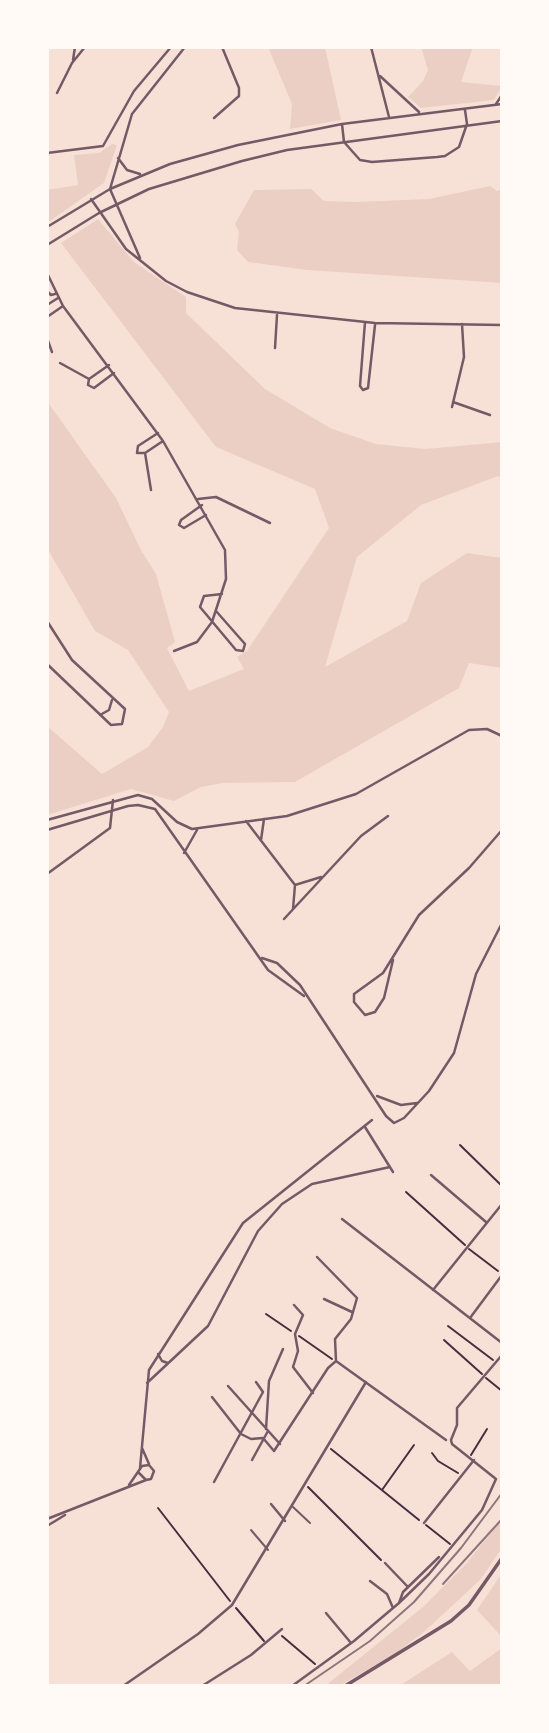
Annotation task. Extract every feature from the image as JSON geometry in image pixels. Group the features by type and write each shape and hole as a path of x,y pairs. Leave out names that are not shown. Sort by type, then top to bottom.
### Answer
{"street":[{"path":"72,63 75,47"},
{"path":"57,93 72,63 85,47"},
{"path":"47,153 103,146 134,91 171,47"},
{"path":"142,261 110,189 117,157 132,114 185,47"},
{"path":"214,118 235,103 239,96 239,88 222,47"},
{"path":"371,47 389,117"},
{"path":"380,76 420,113"},
{"path":"496,104 502,94"},
{"path":"47,227 91,199 143,174 238,145 342,124 502,104"},
{"path":"342,124 344,142 360,160 372,162 445,156 459,146 467,124 465,110"},
{"path":"47,245 115,204 175,180 242,160 344,142 502,121"},
{"path":"117,157 127,170 143,174"},
{"path":"91,199 118,240 142,261 187,292 235,308 277,315 375,323 502,325"},
{"path":"47,273 63,306 115,372 158,433 202,505 225,550 228,567 212,622 197,642 174,651"},
{"path":"47,291 51,295 55,293"},
{"path":"47,305 58,298"},
{"path":"47,317 63,306"},
{"path":"275,348 277,315"},
{"path":"365,322 360,386 363,390 368,388 375,323"},
{"path":"452,407 464,357 462,323"},
{"path":"47,338 52,352"},
{"path":"60,363 89,379"},
{"path":"109,365 89,379 88,385 94,388 115,372"},
{"path":"453,402 490,415"},
{"path":"158,433 137,447 140,455 163,441"},
{"path":"145,453 151,490"},
{"path":"198,499 216,497 270,523"},
{"path":"202,505 181,520 179,525 188,527 207,514"},
{"path":"216,611 246,648 240,652 236,650 199,604 204,596 222,594"},
{"path":"47,621 72,660 125,709 122,723 115,726 100,715 47,664"},
{"path":"100,715 108,710 112,699"},
{"path":"306,997 281,982 268,970 155,809 138,804 49,830 49,820 130,796 147,797 177,822 197,830 264,819 319,807 356,794 469,730 487,729 502,736"},
{"path":"47,874 110,828 113,800"},
{"path":"284,919 371,827 388,817"},
{"path":"261,840 264,819"},
{"path":"246,821 274,862 295,885 293,909"},
{"path":"184,853 197,830"},
{"path":"393,960 384,998 375,1012 365,1014 354,1002 354,994 378,979 393,960 424,909 469,868 502,830"},
{"path":"295,885 324,876"},
{"path":"262,958 277,963 297,981 391,1122 404,1118 443,1073 454,1053 476,974 502,923"},
{"path":"375,1095 401,1105 418,1102"},
{"path":"127,1488 139,1474 149,1370 243,1223 372,1120"},
{"path":"365,1126 393,1172"},
{"path":"147,1383 208,1326 258,1231 282,1204 312,1184 390,1167"},
{"path":"431,1175 485,1222"},
{"path":"287,1187 293,1196"},
{"path":"277,1195 282,1204"},
{"path":"433,1290 502,1204"},
{"path":"342,1219 502,1342"},
{"path":"263,1438 274,1451 280,1444 335,1361 335,1339 353,1312 357,1298 317,1257"},
{"path":"470,1318 502,1274"},
{"path":"324,1298 353,1312"},
{"path":"295,1305 303,1315 295,1334 298,1351 293,1367 313,1393"},
{"path":"252,1460 267,1430 269,1381 283,1349"},
{"path":"158,1354 162,1361 168,1363"},
{"path":"292,1686 400,1603 454,1547 482,1510 496,1479 452,1444 457,1408 502,1355"},
{"path":"335,1361 446,1440"},
{"path":"214,1482 264,1390 256,1382"},
{"path":"123,1686 198,1634 233,1605 366,1382"},
{"path":"228,1386 280,1444"},
{"path":"212,1397 241,1434 251,1439 263,1438"},
{"path":"47,1519 146,1480 154,1474 142,1448"},
{"path":"424,1523 472,1459"},
{"path":"140,1468 149,1465"},
{"path":"139,1474 146,1480"},
{"path":"271,1504 285,1521"},
{"path":"47,1526 67,1512"},
{"path":"400,1603 408,1587 439,1557"},
{"path":"345,1686 451,1621 469,1605 502,1558"},
{"path":"385,1563 408,1587"},
{"path":"370,1581 387,1594 393,1608"},
{"path":"326,1614 351,1643"},
{"path":"202,1686 266,1643 282,1629"},
{"path":"355,1681 360,1686"}],"lane":[{"path":"293,1507 310,1523"},
{"path":"251,1530 268,1550"}],"path":[{"path":"460,1145 502,1186"},
{"path":"406,1192 467,1247 502,1274"},
{"path":"266,1314 335,1361"},
{"path":"448,1326 495,1362"},
{"path":"444,1340 502,1391"},
{"path":"472,1459 487,1429"},
{"path":"382,1490 414,1445"},
{"path":"327,1446 454,1547"},
{"path":"432,1453 438,1461 462,1475"},
{"path":"306,1485 385,1563"},
{"path":"158,1508 266,1643"},
{"path":"278,1633 318,1668"}],"shaded area":[{"path":"268,47 325,47 341,120 290,129 292,104"},
{"path":"421,47 473,47 461,82 502,86 494,100 421,108 408,97 423,81 428,70"},
{"path":"112,144 117,145 104,183 47,223 47,190 78,185 74,155 99,153"},
{"path":"490,186 497,191 502,189 502,283 307,270 248,262 237,250 239,232 235,224 254,190 311,189 324,201 356,202 429,199"},
{"path":"98,219 134,262 186,297 186,313 265,389 330,428 376,444 426,449 502,442 502,478 498,476 421,505 357,557 325,667 407,621 421,583 467,553 502,558 502,668 469,663 459,688 295,782 223,783 201,787 174,801 131,789 47,815 47,726 102,774 148,747 163,727 169,712 128,650 95,631 47,548 47,401 116,498 156,574 175,642 167,648 189,691 244,669 237,657 247,651 329,528 315,489 216,447 61,243"},
{"path":"502,1519 502,1548 480,1580 425,1631 395,1654 339,1686 325,1686 423,1607 466,1564"},
{"path":"502,1573 502,1637 477,1610"},
{"path":"502,1648 502,1686 399,1686 452,1652 470,1671"}],"railway":[{"path":"304,1686 370,1641 414,1602 461,1548 502,1493"},
{"path":"443,1584 502,1519"}]}
